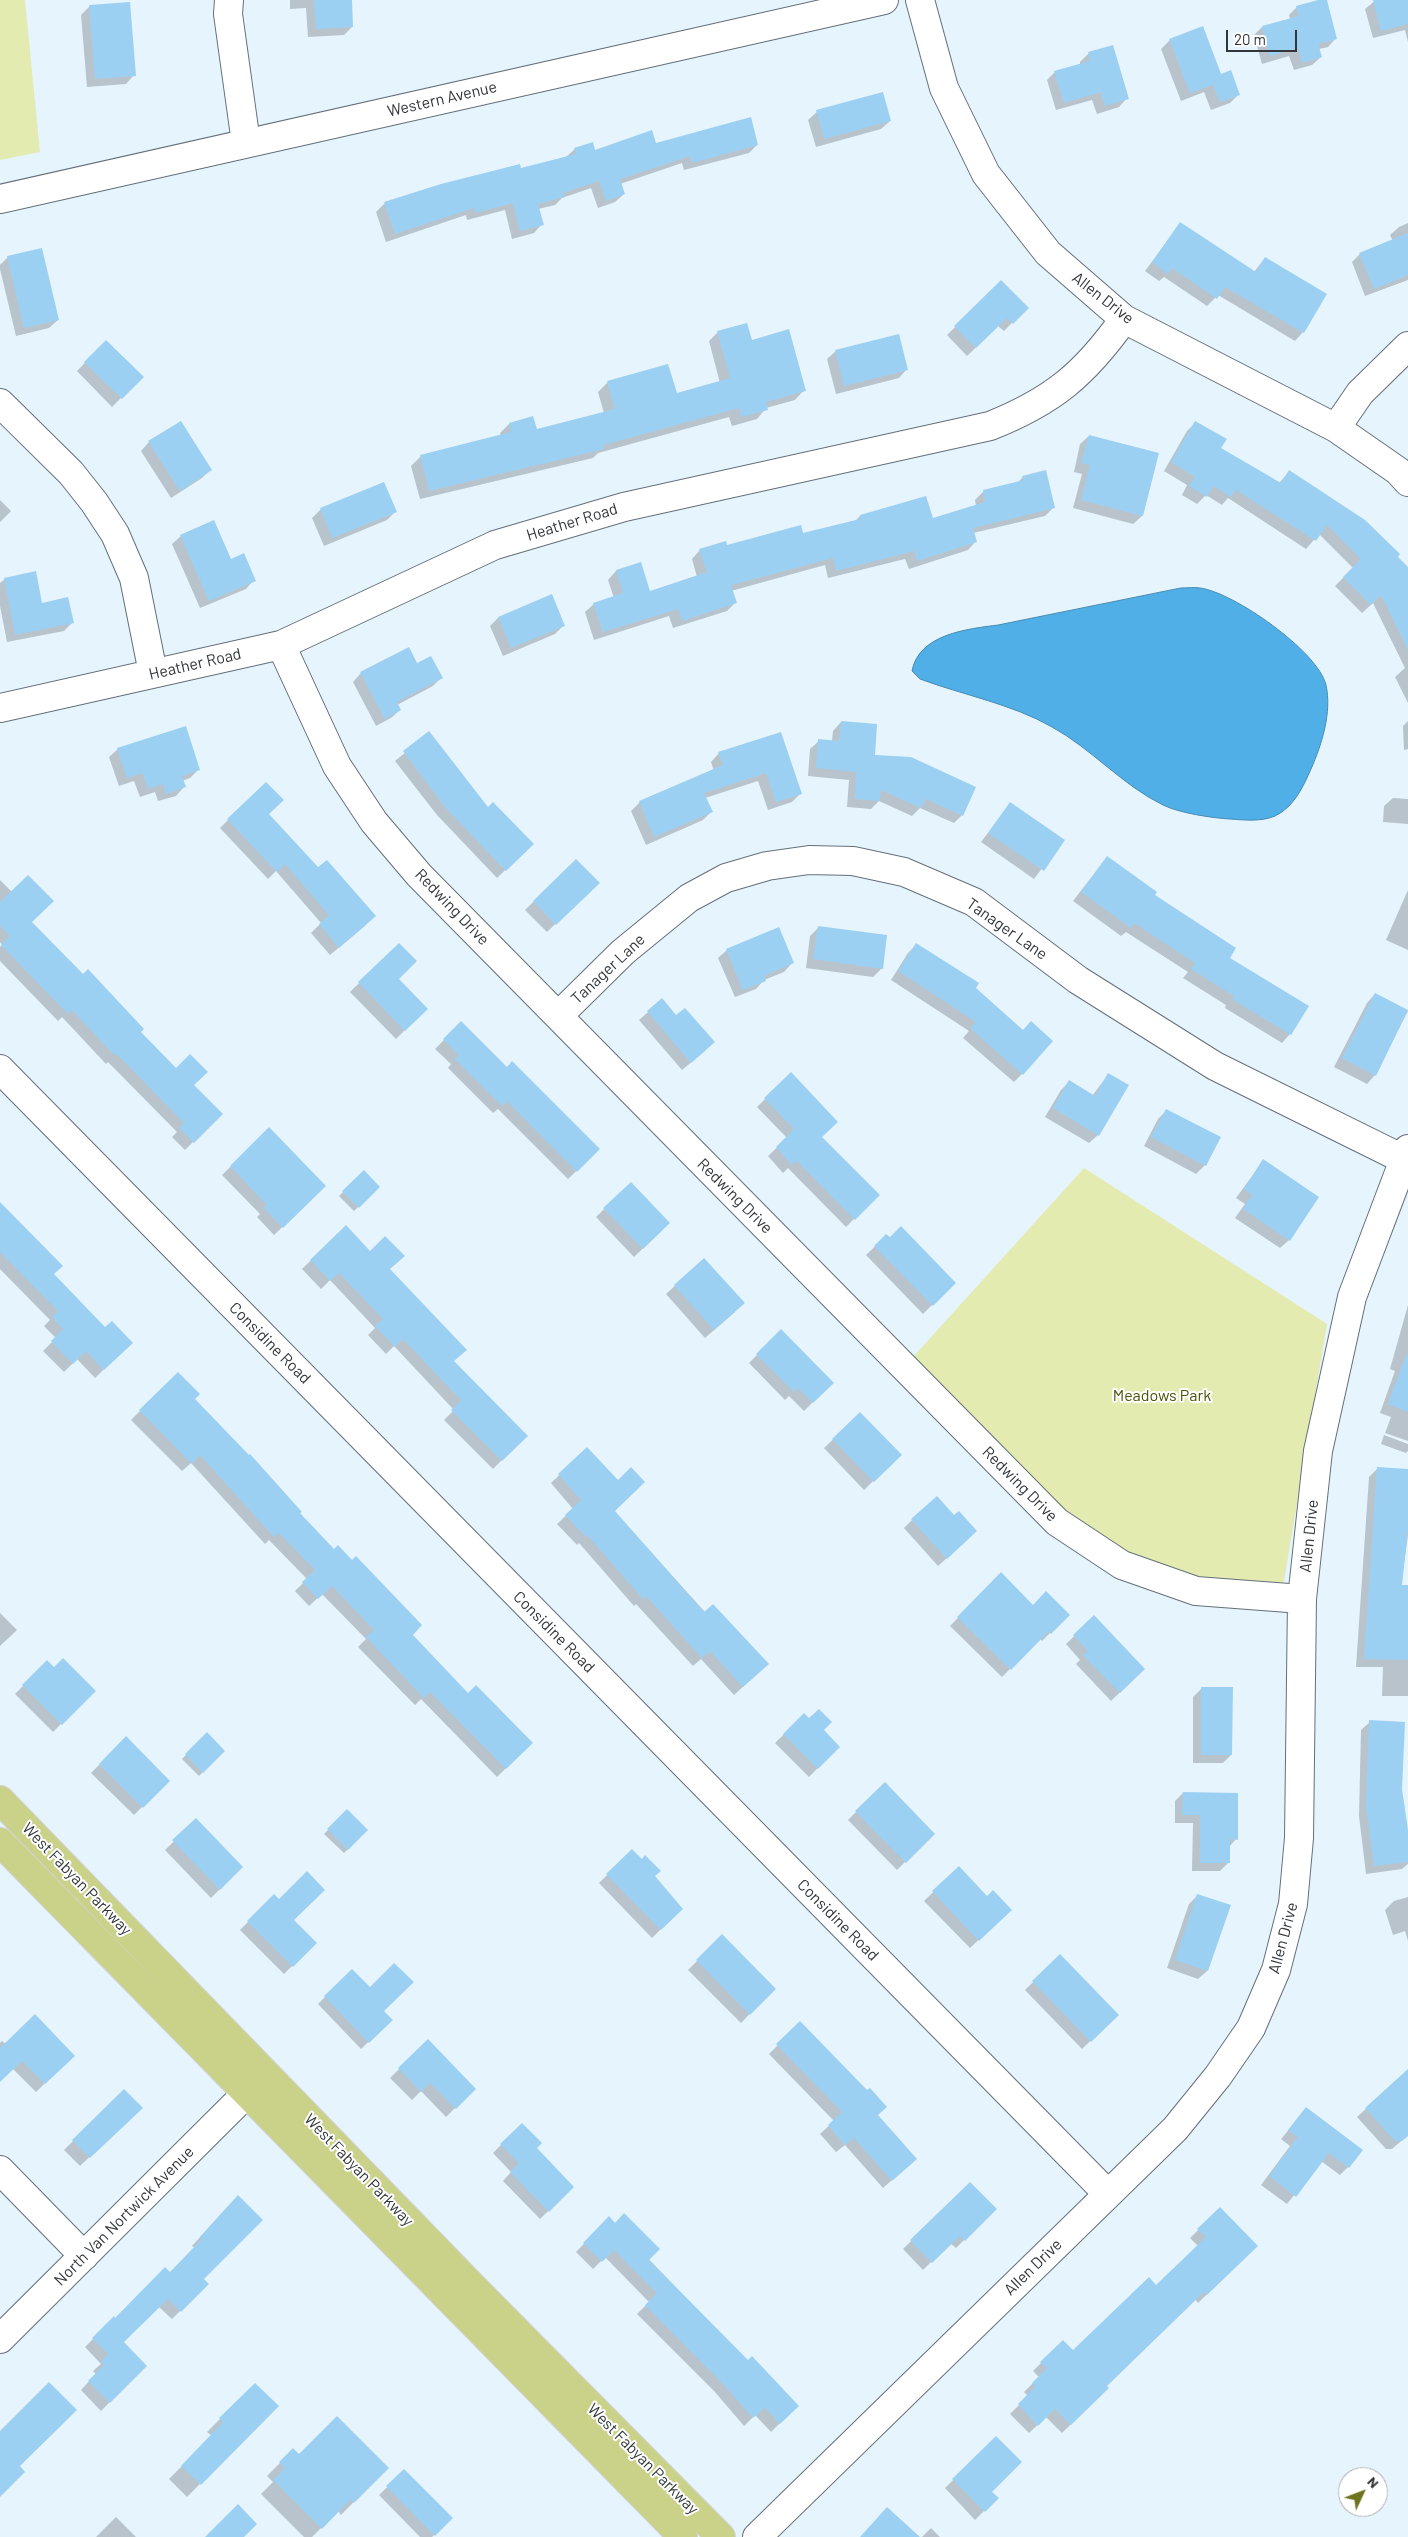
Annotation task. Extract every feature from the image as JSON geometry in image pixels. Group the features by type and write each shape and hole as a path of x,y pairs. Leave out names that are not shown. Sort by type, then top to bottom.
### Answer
{"main road":[{"name":"West Fabyan Parkway","path":"0,1800 486,2301 721,2537"},
{"name":"West Fabyan Parkway","path":"0,1842 248,2092 481,2333 683,2537"}],"street":[{"path":"229,0 228,14 246,143"},
{"name":"Western Avenue","path":"0,199 884,0"},
{"name":"Allen Drive","path":"920,0 944,88 986,174 1048,253 1124,318 1336,428 1398,471 1408,482"},
{"name":"Heather Road","path":"0,708 281,645 495,545 624,507 998,423 1022,413 1079,375 1102,350 1124,318"},
{"path":"1336,428 1360,393 1408,346"},
{"path":"0,403 71,473 115,534 134,578 153,673"},
{"name":"Redwing Drive","path":"281,645 337,766 374,822 419,875 1057,1522 1122,1565 1196,1591 1302,1599"},
{"name":"Tanager Lane","path":"558,1016 637,940 689,898 726,878 767,866 810,860 853,861 904,872 974,902 1078,980 1215,1066 1405,1154"},
{"name":"Considine Road","path":"0,1069 1108,2194"},
{"name":"Allen Drive","path":"756,2537 1175,2129 1218,2076 1251,2028 1276,1970 1293,1904 1299,1838 1302,1599 1318,1451 1352,1297 1405,1154"},
{"name":"North Van Nortwick Avenue","path":"0,2339 248,2092"},
{"path":"0,2170 84,2256"}],"green space":[{"path":"0,0 25,0 40,152 0,160"},
{"name":"Meadows Park","path":"1084,1168 1327,1324 1283,1587 1213,1581 1136,1556 1076,1522 913,1357"}],"water":[{"path":"1181,588 1198,588 1215,592 1252,611 1291,640 1308,656 1320,671 1326,685 1328,695 1327,717 1315,759 1305,783 1293,802 1275,816 1252,820 1223,818 1196,815 1170,808 1148,797 1067,736 1037,719 1004,706 920,679 912,671 916,659 924,649 934,641 946,636 972,629"}],"building":[{"path":"314,0 352,0 353,27 316,29"},
{"path":"1318,0 1327,0 1337,39 1318,44 1322,57 1302,63 1298,48 1270,56 1262,26 1299,16 1296,6"},
{"path":"1373,0 1408,0 1408,24 1381,31"},
{"path":"130,2 136,76 95,79 89,5"},
{"path":"1203,26 1221,74 1231,70 1240,95 1220,102 1213,85 1190,93 1169,39"},
{"path":"1113,45 1129,99 1105,106 1101,92 1064,103 1054,71 1090,61 1088,52"},
{"path":"883,92 891,121 824,139 816,110"},
{"path":"751,117 758,145 692,163 690,156 620,179 625,194 606,201 599,181 563,193 564,197 538,204 544,225 520,231 513,203 475,213 474,208 395,234 384,202 441,184 520,164 521,168 576,154 574,148 593,142 595,150 652,130 656,143"},
{"path":"1180,222 1256,272 1265,257 1327,294 1304,333 1225,287 1217,299 1172,268 1168,274 1152,262"},
{"path":"1408,233 1408,275 1374,289 1359,253"},
{"path":"42,248 59,320 24,328 7,256"},
{"path":"1001,280 1029,308 1013,324 1007,318 976,348 954,326"},
{"path":"747,323 752,340 789,329 806,391 766,402 768,410 741,417 739,408 603,445 604,449 429,491 420,455 511,432 509,423 533,416 537,429 615,409 607,381 668,364 677,393 730,378 717,331"},
{"path":"899,334 908,370 844,386 835,350"},
{"path":"106,340 144,377 122,399 84,362"},
{"path":"181,421 212,470 180,491 148,441"},
{"path":"1195,421 1227,439 1221,448 1281,483 1289,470 1365,520 1400,554 1398,557 1408,567 1408,650 1381,595 1371,605 1343,577 1361,559 1327,525 1316,541 1236,490 1231,497 1213,486 1207,497 1189,486 1195,477 1171,462"},
{"path":"1089,435 1159,453 1143,516 1081,500 1090,465 1081,463"},
{"path":"1046,470 1055,508 973,528 977,542 917,561 914,551 836,571 833,558 731,585 737,603 682,621 678,609 603,632 593,603 623,593 616,570 641,562 650,591 707,572 699,549 726,541 727,545 801,525 803,533 860,519 860,515 926,496 933,518 985,502 983,490 1024,480 1022,476"},
{"path":"384,482 397,512 332,538 320,508"},
{"path":"214,520 231,559 244,553 256,581 209,601 180,535"},
{"path":"36,571 42,603 68,597 74,623 15,635 4,578"},
{"path":"552,594 565,626 511,648 498,617"},
{"path":"409,647 417,663 431,656 443,678 397,702 401,710 385,719 360,672"},
{"path":"841,721 877,724 875,755 911,757 976,787 963,816 926,799 921,808 881,790 880,801 855,799 856,772 816,768 818,739 839,741"},
{"path":"186,726 200,770 182,776 186,787 166,794 163,784 148,789 143,773 127,778 117,748"},
{"path":"429,731 488,807 493,802 534,844 506,871 445,807 403,751"},
{"path":"781,732 802,794 776,802 766,773 704,793 713,812 654,837 639,801 723,765 718,752"},
{"path":"266,782 284,800 269,814 318,867 327,860 376,916 339,948 319,924 329,915 285,864 277,872 227,819"},
{"path":"1010,802 1065,840 1044,871 988,833"},
{"path":"1107,856 1157,892 1155,895 1236,948 1230,958 1309,1006 1291,1035 1232,999 1234,996 1191,969 1195,963 1134,923 1131,928 1081,892"},
{"path":"576,859 600,883 556,925 533,901"},
{"path":"28,875 54,901 32,922 83,974 88,969 144,1029 141,1032 176,1068 190,1054 208,1072 194,1085 223,1114 194,1143 179,1128 184,1123 117,1054 115,1056 72,1010 68,1014 1,945 10,936 0,926 0,902"},
{"path":"818,926 887,935 883,969 813,959"},
{"path":"779,927 794,963 764,976 766,981 743,990 726,949"},
{"path":"399,943 417,961 399,979 428,1009 405,1031 358,982"},
{"path":"916,943 979,983 976,988 1023,1030 1031,1021 1053,1041 1023,1075 970,1028 976,1022 898,971"},
{"path":"1375,993 1408,1010 1376,1076 1342,1058"},
{"path":"662,998 676,1015 685,1008 715,1042 691,1063 647,1011"},
{"path":"461,1021 507,1067 512,1061 600,1149 577,1172 507,1101 502,1106 455,1059 459,1055 443,1039"},
{"path":"791,1072 838,1122 822,1137 880,1195 855,1220 797,1161 792,1165 776,1147 794,1129 764,1098"},
{"path":"1108,1073 1129,1085 1099,1136 1053,1108 1069,1080 1095,1096"},
{"path":"1166,1109 1221,1137 1206,1166 1151,1137"},
{"path":"269,1127 326,1186 283,1228 264,1208 267,1205 230,1166"},
{"path":"1263,1159 1319,1197 1290,1241 1243,1209 1252,1195 1244,1189"},
{"path":"364,1170 380,1187 359,1208 342,1191"},
{"path":"631,1182 670,1223 643,1249 603,1208"},
{"path":"0,1202 63,1266 54,1274 105,1327 112,1321 133,1343 104,1370 86,1351 73,1364 51,1341 63,1329 52,1317 58,1311 0,1252"},
{"path":"346,1225 370,1251 385,1236 405,1256 390,1269 467,1350 454,1361 528,1436 502,1461 451,1410 461,1400 403,1339 395,1347 375,1326 383,1319 339,1273 330,1281 310,1260"},
{"path":"901,1226 956,1283 933,1306 874,1246 886,1234 890,1237"},
{"path":"704,1258 745,1303 714,1330 674,1285"},
{"path":"781,1329 834,1383 813,1403 798,1388 794,1392 756,1354"},
{"path":"1406,1355 1408,1355 1408,1412 1388,1404"},
{"path":"178,1372 200,1394 195,1399 250,1454 302,1512 300,1513 334,1549 338,1545 352,1560 356,1556 422,1625 413,1635 468,1693 476,1685 533,1743 506,1769 430,1692 424,1698 366,1637 374,1630 332,1586 318,1599 302,1582 315,1570 279,1533 274,1537 200,1455 192,1464 139,1410"},
{"path":"860,1412 902,1455 874,1482 832,1439"},
{"path":"587,1447 618,1480 631,1467 645,1482 615,1511 704,1612 713,1604 769,1664 743,1687 710,1651 702,1658 646,1596 643,1599 588,1536 586,1537 565,1515 581,1500 558,1474"},
{"path":"1377,1467 1408,1469 1408,1528 1402,1585 1408,1585 1408,1660 1364,1659"},
{"path":"937,1496 954,1515 959,1511 977,1531 947,1559 911,1519"},
{"path":"1001,1572 1033,1605 1046,1591 1070,1615 1051,1634 1049,1631 1011,1670 957,1617"},
{"path":"1094,1615 1145,1669 1120,1693 1083,1655 1088,1651 1073,1635"},
{"path":"63,1658 96,1691 62,1725 22,1685 47,1660 54,1667"},
{"path":"1201,1687 1233,1687 1232,1755 1201,1755"},
{"path":"819,1709 832,1722 824,1730 840,1747 818,1769 783,1734 804,1713 809,1718"},
{"path":"1369,1720 1405,1722 1402,1789 1408,1830 1408,1862 1374,1866 1366,1806"},
{"path":"207,1732 225,1751 203,1773 185,1754"},
{"path":"126,1736 170,1781 143,1808 99,1764"},
{"path":"885,1782 935,1834 906,1863 855,1811"},
{"path":"1183,1792 1238,1793 1238,1840 1230,1839 1230,1863 1200,1863 1200,1815 1182,1815"},
{"path":"347,1809 368,1830 348,1850 327,1829"},
{"path":"196,1818 243,1867 220,1890 172,1840"},
{"path":"632,1849 642,1859 645,1855 661,1871 655,1876 683,1909 661,1930 606,1874"},
{"path":"959,1866 987,1896 993,1890 1012,1910 979,1941 932,1891"},
{"path":"307,1871 325,1890 294,1920 317,1943 293,1967 247,1921 274,1894 279,1899"},
{"path":"1197,1894 1231,1905 1208,1971 1175,1960"},
{"path":"722,1934 776,1989 750,2015 696,1960"},
{"path":"1060,1954 1119,2015 1091,2042 1032,1981"},
{"path":"394,1963 414,1982 384,2011 393,2020 369,2043 324,1996 352,1969 370,1987"},
{"path":"35,2014 75,2056 45,2084 22,2061 0,2082 0,2048"},
{"path":"800,2021 867,2090 870,2088 887,2107 878,2115 917,2159 892,2181 854,2138 845,2145 828,2125 842,2112 776,2044"},
{"path":"428,2039 476,2089 456,2109 430,2083 421,2092 398,2068"},
{"path":"1408,2069 1408,2136 1402,2141 1395,2141 1365,2108"},
{"path":"124,2089 143,2108 90,2158 72,2140"},
{"path":"1306,2107 1363,2150 1349,2168 1329,2153 1296,2197 1269,2176 1298,2137 1288,2130"},
{"path":"522,2123 542,2143 537,2148 574,2187 549,2212 510,2172 519,2163 500,2144"},
{"path":"970,2182 997,2209 965,2241 960,2236 932,2263 910,2240"},
{"path":"238,2195 263,2220 204,2279 209,2284 181,2312 168,2299 124,2342 147,2366 110,2403 88,2381 104,2365 101,2362 108,2354 92,2338 114,2316 115,2318 165,2267 170,2272 202,2239 200,2237"},
{"path":"1220,2207 1258,2246 1207,2295 1204,2292 1107,2386 1109,2388 1071,2425 1055,2409 1038,2426 1018,2404 1035,2387 1032,2383 1047,2368 1040,2362 1063,2340 1073,2350 1149,2277 1156,2285 1206,2237 1197,2229"},
{"path":"624,2213 660,2249 649,2260 748,2360 752,2356 799,2406 780,2424 765,2408 753,2418 723,2384 645,2305 657,2293 614,2250 602,2262 583,2243 609,2216 615,2223"},
{"path":"49,2382 77,2410 20,2466 25,2472 0,2497 0,2431"},
{"path":"255,2383 279,2406 201,2485 181,2466 223,2422 219,2418"},
{"path":"337,2416 389,2468 354,2503 351,2499 322,2529 273,2480 285,2468 279,2462 293,2448 299,2454"},
{"path":"996,2436 1022,2462 992,2492 999,2498 985,2512 952,2479"},
{"path":"404,2469 453,2518 435,2536 386,2486"},
{"path":"238,2504 257,2524 244,2537 205,2537"},
{"path":"887,2507 920,2537 860,2537"}]}
